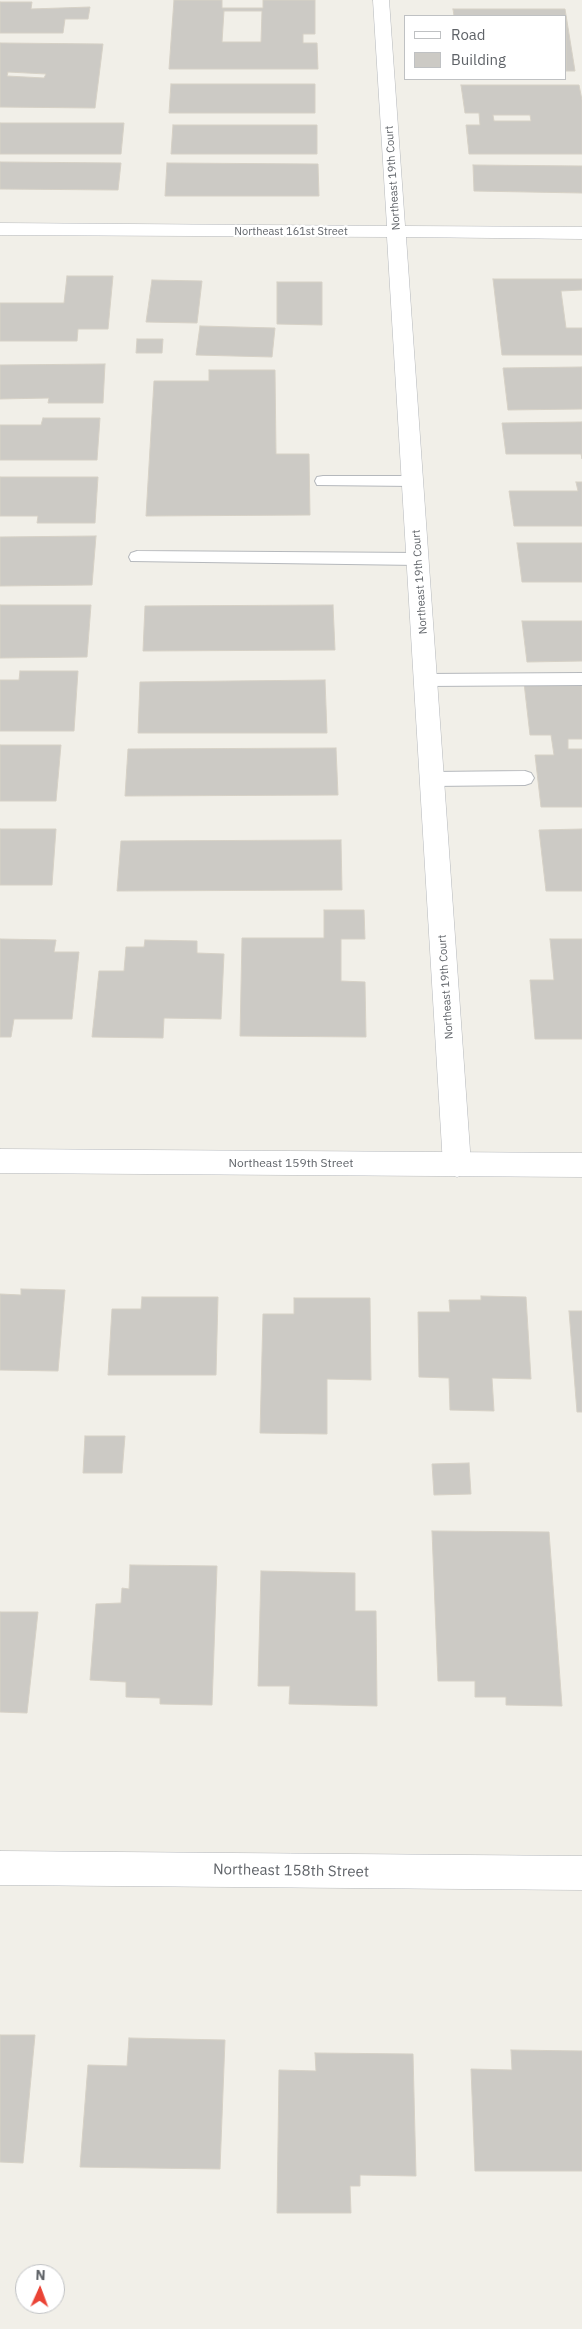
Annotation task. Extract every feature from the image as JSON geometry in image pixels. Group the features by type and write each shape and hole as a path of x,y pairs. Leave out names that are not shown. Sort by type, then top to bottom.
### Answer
{"street":[{"name":"Northeast 19th Court","path":"380,0 397,232 457,1165"},
{"name":"Northeast 161st Street","path":"0,229 582,233"},
{"name":"Northeast 159th Street","path":"0,1161 582,1165"},
{"name":"Northeast 158th Street","path":"0,1868 582,1873"}],"lane":[{"path":"323,481 413,481"},
{"path":"137,557 418,559"},
{"path":"426,680 582,679"},
{"path":"433,779 525,778"}],"building":[{"path":"174,0 222,0 222,8 263,8 263,0 315,0 315,34 303,34 303,43 317,43 318,69 169,69","holes":["224,11 262,11 261,42 222,42"]},
{"path":"0,2 32,2 31,9 90,7 88,19 65,19 63,33 0,33"},
{"path":"453,9 565,9 566,15 454,15"},
{"path":"567,21 575,71 567,71"},
{"path":"0,43 103,44 95,108 0,107","holes":["8,72 46,74 44,78 7,76"]},
{"path":"171,84 315,84 315,113 169,113"},
{"path":"461,85 579,85 582,100 582,154 469,154 466,125 480,125 479,113 465,113","holes":["493,115 530,115 531,121 494,121"]},
{"path":"0,123 124,123 121,154 0,154"},
{"path":"173,125 317,125 317,154 171,154"},
{"path":"0,162 121,163 118,190 0,189"},
{"path":"167,163 318,164 319,196 165,196"},
{"path":"473,165 582,166 582,193 474,191"},
{"path":"67,276 113,276 108,329 78,329 77,341 0,341 0,303 64,303"},
{"path":"493,279 582,279 582,290 561,291 566,328 582,328 582,355 502,355"},
{"path":"152,280 202,281 197,323 146,322"},
{"path":"277,282 322,282 322,325 277,324"},
{"path":"200,326 275,328 272,357 196,355"},
{"path":"137,339 163,339 162,353 136,353"},
{"path":"105,364 103,403 48,403 49,398 0,399 0,365"},
{"path":"582,367 582,409 508,410 503,368"},
{"path":"209,370 275,370 276,454 309,454 310,515 146,516 154,381 209,381"},
{"path":"43,418 100,418 97,460 0,460 0,425 41,425"},
{"path":"582,422 582,459 581,454 506,454 502,423"},
{"path":"0,477 98,477 95,523 37,523 38,516 0,516"},
{"path":"576,482 582,482 582,526 514,526 509,491 578,491"},
{"path":"96,536 92,585 0,586 0,537"},
{"path":"517,543 582,543 582,582 522,582"},
{"path":"0,605 91,605 87,657 0,658"},
{"path":"333,605 335,650 143,651 145,606"},
{"path":"522,621 582,621 582,661 527,662"},
{"path":"20,671 78,671 74,731 0,731 0,680 19,680"},
{"path":"325,680 327,733 138,733 140,682"},
{"path":"582,682 582,739 568,739 568,749 582,749 582,807 541,807 535,755 554,755 551,735 530,735 524,683"},
{"path":"0,745 61,745 56,801 0,801"},
{"path":"336,748 338,795 125,796 128,749"},
{"path":"0,829 56,829 52,885 0,885"},
{"path":"582,829 582,891 546,891 539,830"},
{"path":"341,840 342,890 117,891 121,841"},
{"path":"324,910 364,910 365,939 341,939 341,981 365,982 366,1037 240,1036 242,938 324,938"},
{"path":"0,939 56,940 54,952 79,952 72,1019 14,1019 11,1037 0,1037"},
{"path":"550,939 582,939 582,1039 535,1039 530,980 554,980"},
{"path":"145,940 197,941 197,953 224,954 221,1019 164,1018 163,1038 92,1037 99,971 124,971 126,947 144,947"},
{"path":"21,1289 65,1290 58,1371 0,1370 0,1294 21,1295"},
{"path":"481,1296 526,1297 531,1379 492,1378 494,1411 450,1410 449,1378 419,1377 418,1312 450,1312 449,1300 481,1300"},
{"path":"142,1297 218,1297 216,1375 108,1375 112,1309 141,1309"},
{"path":"294,1298 370,1298 371,1380 327,1379 327,1434 260,1433 263,1314 294,1314"},
{"path":"569,1311 582,1311 582,1412 577,1412"},
{"path":"85,1436 125,1436 122,1473 83,1473"},
{"path":"469,1463 471,1494 434,1495 432,1464"},
{"path":"432,1531 549,1532 562,1706 506,1705 506,1697 475,1697 475,1681 438,1681"},
{"path":"130,1565 217,1566 212,1705 160,1704 160,1698 126,1697 126,1682 90,1680 96,1604 121,1603 122,1588 129,1589"},
{"path":"261,1571 355,1573 355,1611 376,1611 377,1706 289,1704 290,1686 258,1686"},
{"path":"0,1612 38,1612 27,1713 0,1712"},
{"path":"0,2035 35,2035 23,2163 0,2162"},
{"path":"129,2038 225,2040 220,2169 80,2167 88,2065 127,2066"},
{"path":"511,2050 582,2051 582,2171 475,2171 471,2069 512,2070"},
{"path":"315,2053 413,2054 416,2176 360,2175 360,2186 350,2186 351,2213 277,2213 279,2070 316,2071"}]}
